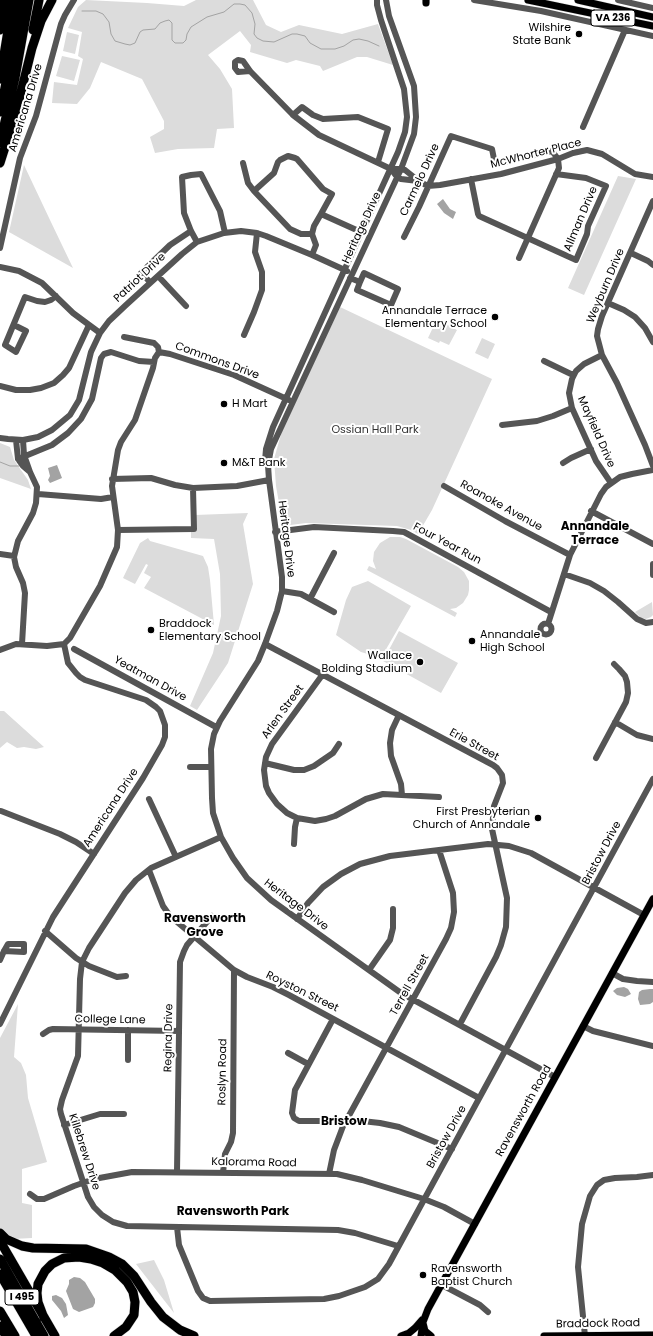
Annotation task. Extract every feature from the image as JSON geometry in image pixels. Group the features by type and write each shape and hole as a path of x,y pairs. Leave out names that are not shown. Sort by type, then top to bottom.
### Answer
{"highway":[{"path":"0,30 4,0"},
{"path":"0,79 13,0"},
{"path":"0,112 13,48 20,0"},
{"path":"0,143 15,78 29,0"},
{"path":"32,48 32,38 39,0"},
{"path":"0,163 15,116 32,48 41,21 52,0"},
{"path":"0,1233 10,1241 22,1246 33,1248 86,1249 112,1258 122,1264 134,1276 163,1317 180,1330 194,1336"},
{"path":"0,1241 55,1336"},
{"path":"44,1318 38,1302 37,1293 38,1284 45,1271 52,1264 64,1258 79,1257 91,1259 103,1263 115,1270 127,1282 135,1302 134,1315 126,1327 114,1336"},
{"name":"I 495","path":"0,1259 44,1336"},
{"name":"I 495","path":"0,1274 36,1336"},
{"name":"I 495","path":"0,1311 15,1336"},
{"path":"0,1326 6,1336"}],"main road":[{"name":"VA 236","path":"528,0 544,2 653,26"},
{"name":"VA 236","path":"578,0 653,17"},
{"name":"Ravensworth Road","path":"421,1336 423,1322 428,1309 653,898"},
{"path":"401,1336 409,1333 415,1328 428,1309"},
{"path":"423,1322 425,1331 431,1336"},
{"name":"Braddock Road","path":"544,1336 653,1335"}],"street":[{"name":"Americana Drive","path":"0,248 20,158 36,116 59,30 65,15 74,0"},
{"path":"373,0 379,13"},
{"name":"Heritage Drive","path":"289,400 344,270 391,169 405,132 407,117 406,97 403,82 379,13 378,0"},
{"name":"Heritage Drive","path":"386,0 389,16 412,79 415,95 416,117 414,134 398,177 351,276 289,400 273,427 266,448 265,464 269,480 282,577 282,590 265,644 251,673 216,727 212,742 211,767 213,813 221,837 233,858 247,878 266,896 413,1000 460,1024 555,1077"},
{"path":"474,0 541,11 653,36"},
{"path":"618,0 653,8"},
{"path":"541,11 544,2"},
{"path":"583,127 625,30"},
{"path":"250,71 293,115 319,135 378,162 391,169 398,177 420,182"},
{"path":"293,115 302,107 312,115 323,119 358,117 388,129 378,162"},
{"name":"Carmelo Drive","path":"404,237 451,136 492,149 495,164 552,151 558,159"},
{"name":"McWhorter Place","path":"428,186 501,174 558,159 579,151 591,151 602,154 635,174 653,177"},
{"path":"254,192 274,174 278,162 288,156 297,159 323,189 332,194 314,226 312,234 316,245 312,255"},
{"path":"519,258 556,174 559,166 558,159"},
{"path":"243,163 248,183 254,192 290,229 301,234 312,234"},
{"path":"391,169 401,169 428,186"},
{"path":"197,242 184,213 182,177 201,174 220,211 225,233"},
{"name":"Allman Drive","path":"471,179 479,216 576,260 587,234 588,226 606,186 586,178 556,174"},
{"name":"Weyburn Drive","path":"653,201 598,329 598,342 602,354 617,383 653,466"},
{"path":"321,214 361,232"},
{"path":"150,282 141,273 170,245 191,231"},
{"name":"Patriot Drive","path":"0,438 22,440 38,437 46,433 70,415 79,400 91,352 100,333 150,282 182,254 197,242 215,234 241,231 257,233 312,255 344,270 360,282"},
{"path":"244,335 262,290 262,272 255,252 257,233"},
{"path":"631,253 653,265"},
{"path":"0,267 34,278 47,287 74,313 100,333"},
{"path":"364,273 398,289 391,305 357,290 360,282 364,273"},
{"path":"158,276 186,306"},
{"path":"14,325 25,298 45,302 56,296"},
{"path":"608,303 635,317 645,328 653,342"},
{"path":"0,386 16,390 30,390 54,383 69,368 89,325"},
{"path":"124,337 154,343 158,347 159,352"},
{"path":"18,459 52,445 73,428 83,416 92,399 101,358 104,354 111,352 139,361 154,362"},
{"name":"Commons Drive","path":"64,644 70,638 101,583 117,547 118,530 112,479 119,446 135,420 156,355 159,352 170,354 234,375 289,400"},
{"path":"544,361 573,374 584,364 602,354"},
{"name":"Mayfield Drive","path":"573,374 569,393 572,408 600,468 611,483"},
{"path":"502,425 538,421 572,408"},
{"path":"64,420 73,428"},
{"path":"16,440 18,459 30,472"},
{"path":"22,440 24,456 36,484 38,494 34,510 18,541 14,556 16,567 26,593 22,644"},
{"path":"564,463 570,458 591,448"},
{"path":"548,624 570,555 591,511 601,494 611,483 626,475 653,470"},
{"path":"112,479 151,478 175,485 193,488 237,486 269,480"},
{"name":"Roanoke Avenue","path":"444,486 505,521 570,555"},
{"path":"118,530 194,529 193,488"},
{"path":"38,494 101,499 113,497"},
{"path":"591,511 653,544"},
{"name":"Four Year Run","path":"275,532 314,527 404,532 551,612"},
{"path":"310,599 334,553"},
{"path":"0,554 14,556"},
{"path":"653,564 653,575"},
{"path":"564,574 590,583 604,591 637,619 646,623 653,622"},
{"path":"282,590 296,592 334,612"},
{"path":"0,650 10,645 22,644 47,646 64,644"},
{"name":"Americana Drive","path":"0,1024 2,1015 58,908 94,854 162,745 165,737 165,725 160,711 146,700 85,680 76,673 68,663 64,644"},
{"name":"Erie Street","path":"265,644 493,765 500,771 503,783 494,806 492,828 506,892 506,927 496,957 460,1024"},
{"name":"Yeatman Drive","path":"74,649 216,727"},
{"path":"596,758 626,702 628,693 628,688 623,673 614,664"},
{"name":"Arlen Street","path":"323,674 272,744 265,763 265,780 269,793 282,809 297,818 315,821 335,816 376,795 402,794 439,797"},
{"path":"399,715 390,736 390,750 401,784 402,794"},
{"path":"615,722 637,735 653,739"},
{"path":"265,763 294,770 304,770 314,766 333,753 339,744"},
{"path":"190,767 211,767"},
{"name":"Bristow Drive","path":"177,1227 179,1245 198,1291 206,1299 214,1302 324,1298 339,1296 375,1282 385,1271 653,779"},
{"path":"150,799 176,857"},
{"path":"1,811 66,836 94,854"},
{"path":"294,844 297,818"},
{"name":"Killebrew Drive","path":"221,837 148,870 136,880 125,893 89,948 82,962 80,979 78,1056 60,1105 64,1125 88,1197 94,1207 102,1215 113,1222 131,1227 338,1230 355,1233 398,1246"},
{"path":"297,918 308,903 323,887 350,868 371,860 495,844 526,851 644,915"},
{"name":"Terrell Street","path":"329,1174 334,1150 346,1121 446,939 453,921 453,893 440,850"},
{"name":"Royston Street","path":"148,870 160,899 174,921 234,970 247,977 278,989 479,1098"},
{"path":"369,970 390,940 393,928 393,909"},
{"name":"Regina Drive","path":"177,1172 180,962 184,951 212,916"},
{"path":"46,931 82,962 117,977 126,976"},
{"path":"0,960 4,951"},
{"name":"Roslyn Road","path":"223,1173 224,1159 233,1133 234,970"},
{"path":"612,973 637,982 653,982"},
{"path":"333,1019 295,1090 292,1105 292,1116 299,1120 370,1122 392,1125 452,1148"},
{"path":"583,1026 593,1031 653,1046"},
{"name":"College Lane","path":"43,1034 46,1031 53,1029 179,1031"},
{"path":"128,1030 128,1060"},
{"path":"288,1053 308,1064"},
{"path":"64,1125 100,1114 124,1114"},
{"name":"Kalorama Road","path":"30,1194 37,1199 44,1199 82,1182 132,1172 329,1174 362,1180 424,1199 444,1207 475,1224"},
{"path":"585,1336 578,1267 582,1224 590,1196 597,1185 604,1180 653,1175"},
{"path":"442,1285 488,1312"}],"green space":[{"path":"86,0 184,6 196,0 253,0 266,25 281,32 299,25 342,34 378,24 393,65 367,57 357,57 323,71 320,66 296,60 287,63 250,52 251,45 240,31 208,55 220,69 232,89 234,128 217,129 214,148 178,149 155,153 150,137 164,129 164,121 142,79 101,62 90,88 77,104 52,103 54,82 77,85 83,59 78,56 82,32 68,28 78,7"},
{"path":"67,32 79,35 75,54 63,51"},
{"path":"62,56 80,60 74,81 56,76"},
{"path":"24,165 50,220 73,268 9,232"},
{"path":"618,176 636,179 584,295 568,288"},
{"name":"Ossian Hall Park","path":"340,307 492,379 432,510 418,534 411,530 397,526 306,523 283,526 276,486 274,459 282,431"},
{"path":"437,319 457,330 449,345 440,341 439,343 428,338"},
{"path":"482,338 495,344 488,359 475,353"},
{"path":"0,443 10,447 14,460 28,480 31,489 0,478"},
{"path":"248,513 243,524 253,584 228,663 197,710 190,706 213,653 221,616 220,574 214,539 191,538 195,515"},
{"path":"390,537 400,537 406,539 458,567 464,572 469,581 468,595 463,603 456,608 450,609 457,613 455,617 367,570 369,566 376,569 373,561 374,552 380,543"},
{"path":"148,538 150,541 203,556 208,567 214,625 144,588 151,577 144,573 148,565 146,564 135,584 123,578 140,543"},
{"path":"368,581 411,606 381,658 361,652 336,635 346,600 352,587"},
{"path":"652,602 653,615 651,617 646,619 641,618 635,612"},
{"name":"Wallace Bolding Stadium","path":"399,631 458,663 441,693 383,661"},
{"path":"0,711 4,711 44,747 36,749 24,747 17,748 7,742 0,748"},
{"path":"18,1004 14,1057 21,1063 26,1075 28,1098 47,1162 22,1169 22,1203 32,1205 32,1238 13,1239 0,1229 0,1038"},
{"path":"154,1260 164,1280 174,1313 136,1264"}],"shaded area":[{"path":"443,199 450,209 456,212 453,219 444,213 437,204"},
{"path":"57,465 62,478 50,483 48,480 50,476 48,468"},
{"path":"624,987 628,989 631,994 625,997 617,995 613,991 617,988"},
{"path":"653,989 653,1002 650,1004 640,1005 638,999 639,992 642,990"},
{"path":"74,1277 80,1278 85,1282 95,1299 93,1307 79,1312 73,1309 66,1291 69,1280"},
{"path":"56,1295 62,1298 66,1304 68,1315 64,1318 61,1311 52,1300 52,1296"}],"waterway":[{"path":"82,11 96,11 103,14 109,22 111,34 115,41 130,45 135,43 140,32 143,30 155,29 160,23 169,20 172,23 172,40 175,43 183,43 186,40 187,34 191,27 207,17 224,12 234,4 240,4 245,5 252,13 255,24 254,34 257,38 263,41 274,42 292,34 297,34 305,36 310,43 321,49 335,49 344,46 353,40 359,39 379,46"},
{"path":"0,462 10,466 19,466"}],"place":[{"name":"Wilshire State Bank","path":"579,34"},
{"name":"Annandale Terrace Elementary School","path":"495,317"},
{"name":"H Mart","path":"224,404"},
{"name":"M&T Bank","path":"224,463"},
{"name":"Braddock Elementary School","path":"151,630"},
{"name":"Annandale High School","path":"472,641"},
{"name":"Wallace Bolding Stadium","path":"420,662"},
{"name":"First Presbyterian Church of Annandale","path":"538,818"},
{"name":"Ravensworth Baptist Church","path":"423,1275"}],"district":[{"name":"Annandale Terrace","path":"595,534"},
{"name":"Ravensworth Grove","path":"205,926"},
{"name":"Bristow","path":"344,1122"},
{"name":"Ravensworth Park","path":"233,1212"}]}
